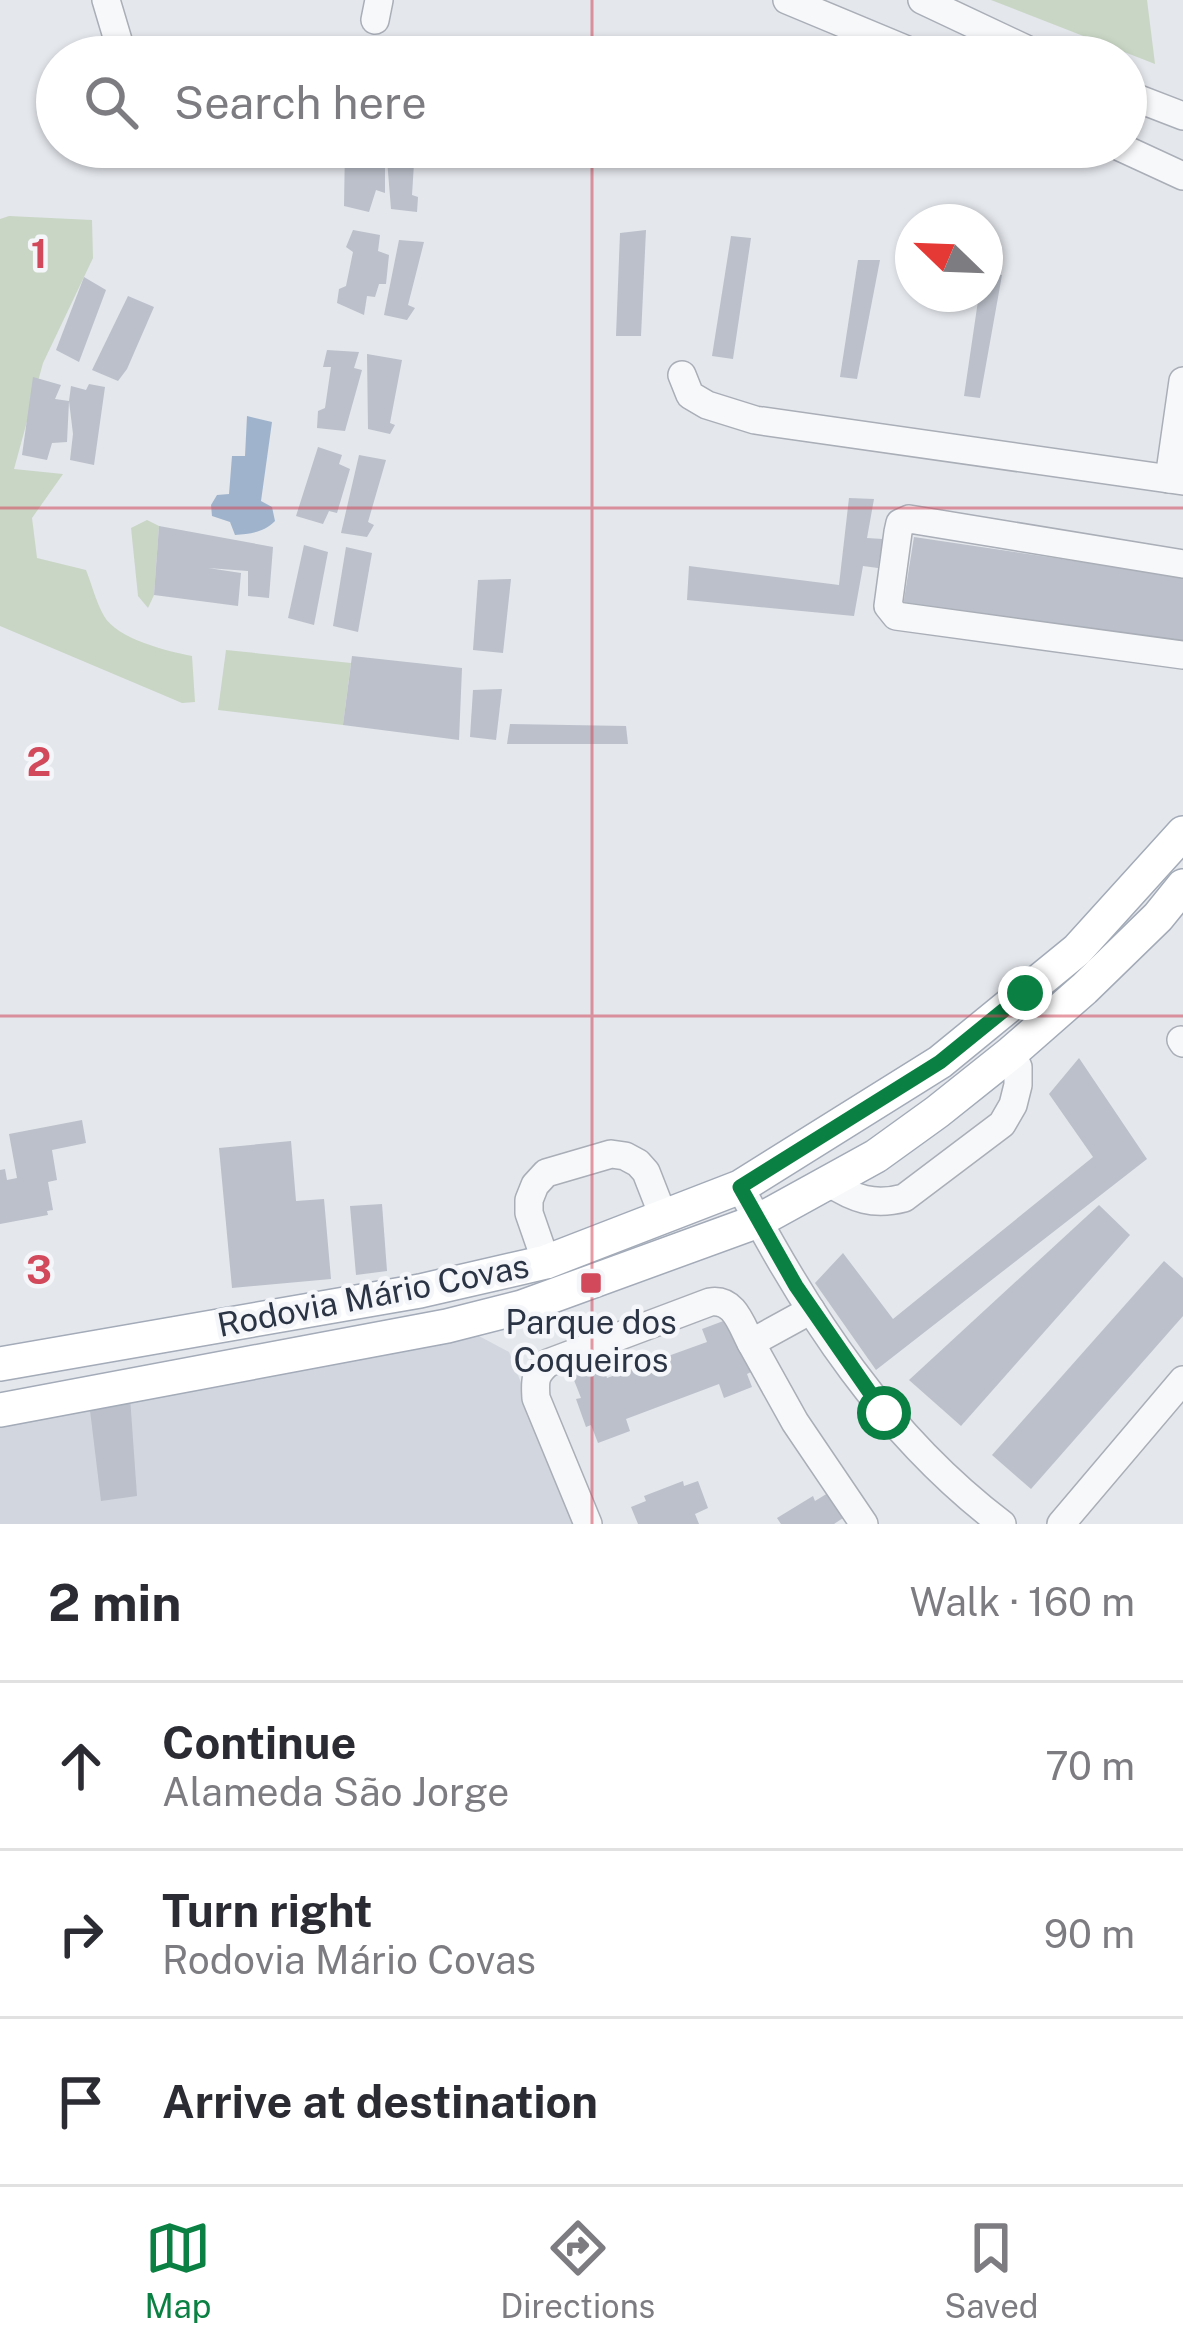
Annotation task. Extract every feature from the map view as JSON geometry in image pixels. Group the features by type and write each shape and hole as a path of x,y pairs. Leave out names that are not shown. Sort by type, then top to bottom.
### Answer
{"main road":[{"name":"Rodovia Mário Covas","path":"0,1364 420,1291 546,1262 740,1187 940,1062 1077,950 1183,833"},
{"name":"Rodovia Mário Covas","path":"0,1410 447,1326 539,1301 758,1221 876,1156 1011,1053 1084,989 1183,886"}],"street":[{"path":"106,0 117,36"},
{"path":"787,0 873,36"},
{"path":"922,0 998,36"},
{"path":"1147,102 1183,116"},
{"path":"1147,159 1183,176"},
{"path":"682,375 690,394 707,405 755,420 1176,480 1183,381"},
{"path":"1183,564 909,519 900,523 888,606 896,616 1183,655"},
{"path":"828,1182 867,1202 904,1198 1002,1124 1018,1085 1018,1067 1011,1053"},
{"path":"546,1262 529,1200 547,1173 611,1154 625,1156 646,1172 664,1218"},
{"path":"740,1187 811,1310 884,1413 930,1464 1002,1524"},
{"path":"588,1524 536,1399 534,1377 548,1363 722,1300 730,1305 795,1423 864,1524"},
{"path":"751,1343 811,1310"},
{"path":"1061,1524 1183,1381"}],"shaded area":[{"path":"477,1335 509,1352 576,1524 0,1524 0,1418"}],"green space":[{"path":"991,0 1147,0 1155,64 1147,61 1147,36 1083,36"},
{"path":"0,219 92,220 93,258 43,363 14,469 63,474 32,518 37,558 86,570 104,616 120,631 192,656 195,702 182,703 0,626"},
{"path":"147,520 159,526 154,595 148,608 138,596 131,528"},
{"path":"226,650 351,663 343,725 218,710"}],"water":[{"path":"247,416 272,422 261,501 272,507 275,521 257,532 235,535 230,522 212,516 211,505 217,495 229,494 232,456 245,456"}],"building":[{"path":"345,168 385,168 385,193 376,190 369,212 344,206"},
{"path":"388,168 414,168 412,195 418,197 417,212 391,209"},
{"path":"353,230 380,235 378,251 389,255 386,284 379,284 375,297 367,296 364,315 337,303 339,289 346,286 353,252 346,247"},
{"path":"646,230 641,336 616,336 620,233"},
{"path":"731,236 751,238 733,359 712,356"},
{"path":"399,240 424,242 408,305 415,308 407,320 384,315"},
{"path":"858,260 880,260 857,379 840,377"},
{"path":"84,277 106,290 79,362 56,350"},
{"path":"128,296 154,307 118,381 92,370"},
{"path":"976,312 995,312 980,398 964,396"},
{"path":"327,350 359,352 354,368 362,370 345,431 317,428 331,367 323,367"},
{"path":"367,354 402,360 390,434 368,429"},
{"path":"33,377 61,385 55,399 69,401 67,442 52,443 47,460 22,455"},
{"path":"89,384 105,387 94,465 70,460 71,386 86,390"},
{"path":"318,447 342,455 339,464 350,469 337,513 329,511 323,524 296,516"},
{"path":"359,455 386,460 368,522 374,525 367,537 341,533"},
{"path":"849,498 874,499 867,538 883,539 878,568 863,566 854,616 687,600 689,566 839,585"},
{"path":"159,526 273,547 269,598 248,596 248,571 208,568 241,573 238,606 154,595"},
{"path":"914,537 1183,577 1183,646 903,606"},
{"path":"304,545 328,552 314,625 288,618"},
{"path":"346,547 372,553 358,632 333,626"},
{"path":"511,579 503,653 473,650 478,580"},
{"path":"352,656 462,668 459,740 343,725"},
{"path":"502,689 496,740 470,737 473,690"},
{"path":"510,724 626,726 628,744 507,744"},
{"path":"1079,1058 1147,1159 876,1370 815,1283 843,1253 893,1319 1093,1157 1049,1094"},
{"path":"82,1120 86,1143 52,1150 57,1180 48,1182 53,1210 0,1224 0,1170 5,1169 7,1180 17,1178 9,1134"},
{"path":"291,1141 296,1201 324,1199 331,1279 232,1288 219,1148"},
{"path":"382,1204 387,1271 356,1275 350,1206"},
{"path":"1099,1205 1130,1235 961,1426 909,1380"},
{"path":"1164,1261 1183,1278 1183,1316 1031,1489 992,1455"},
{"path":"726,1320 732,1335 737,1333 752,1387 724,1398 719,1384 626,1419 630,1431 598,1443 591,1425 586,1427 572,1375 602,1364 607,1378 707,1342 702,1329"},
{"path":"130,1397 137,1496 101,1501 89,1402"},
{"path":"683,1481 684,1486 698,1481 708,1508 695,1514 699,1524 638,1524 631,1507 646,1501 644,1496"},
{"path":"828,1493 843,1518 834,1524 781,1524 777,1518 813,1496 815,1501"}],"place":[{"name":"Parque dos Coqueiros","path":"591,1283"}],"route":[{"path":"884,1413 796,1286 740,1187 940,1062 1025,993"}]}
